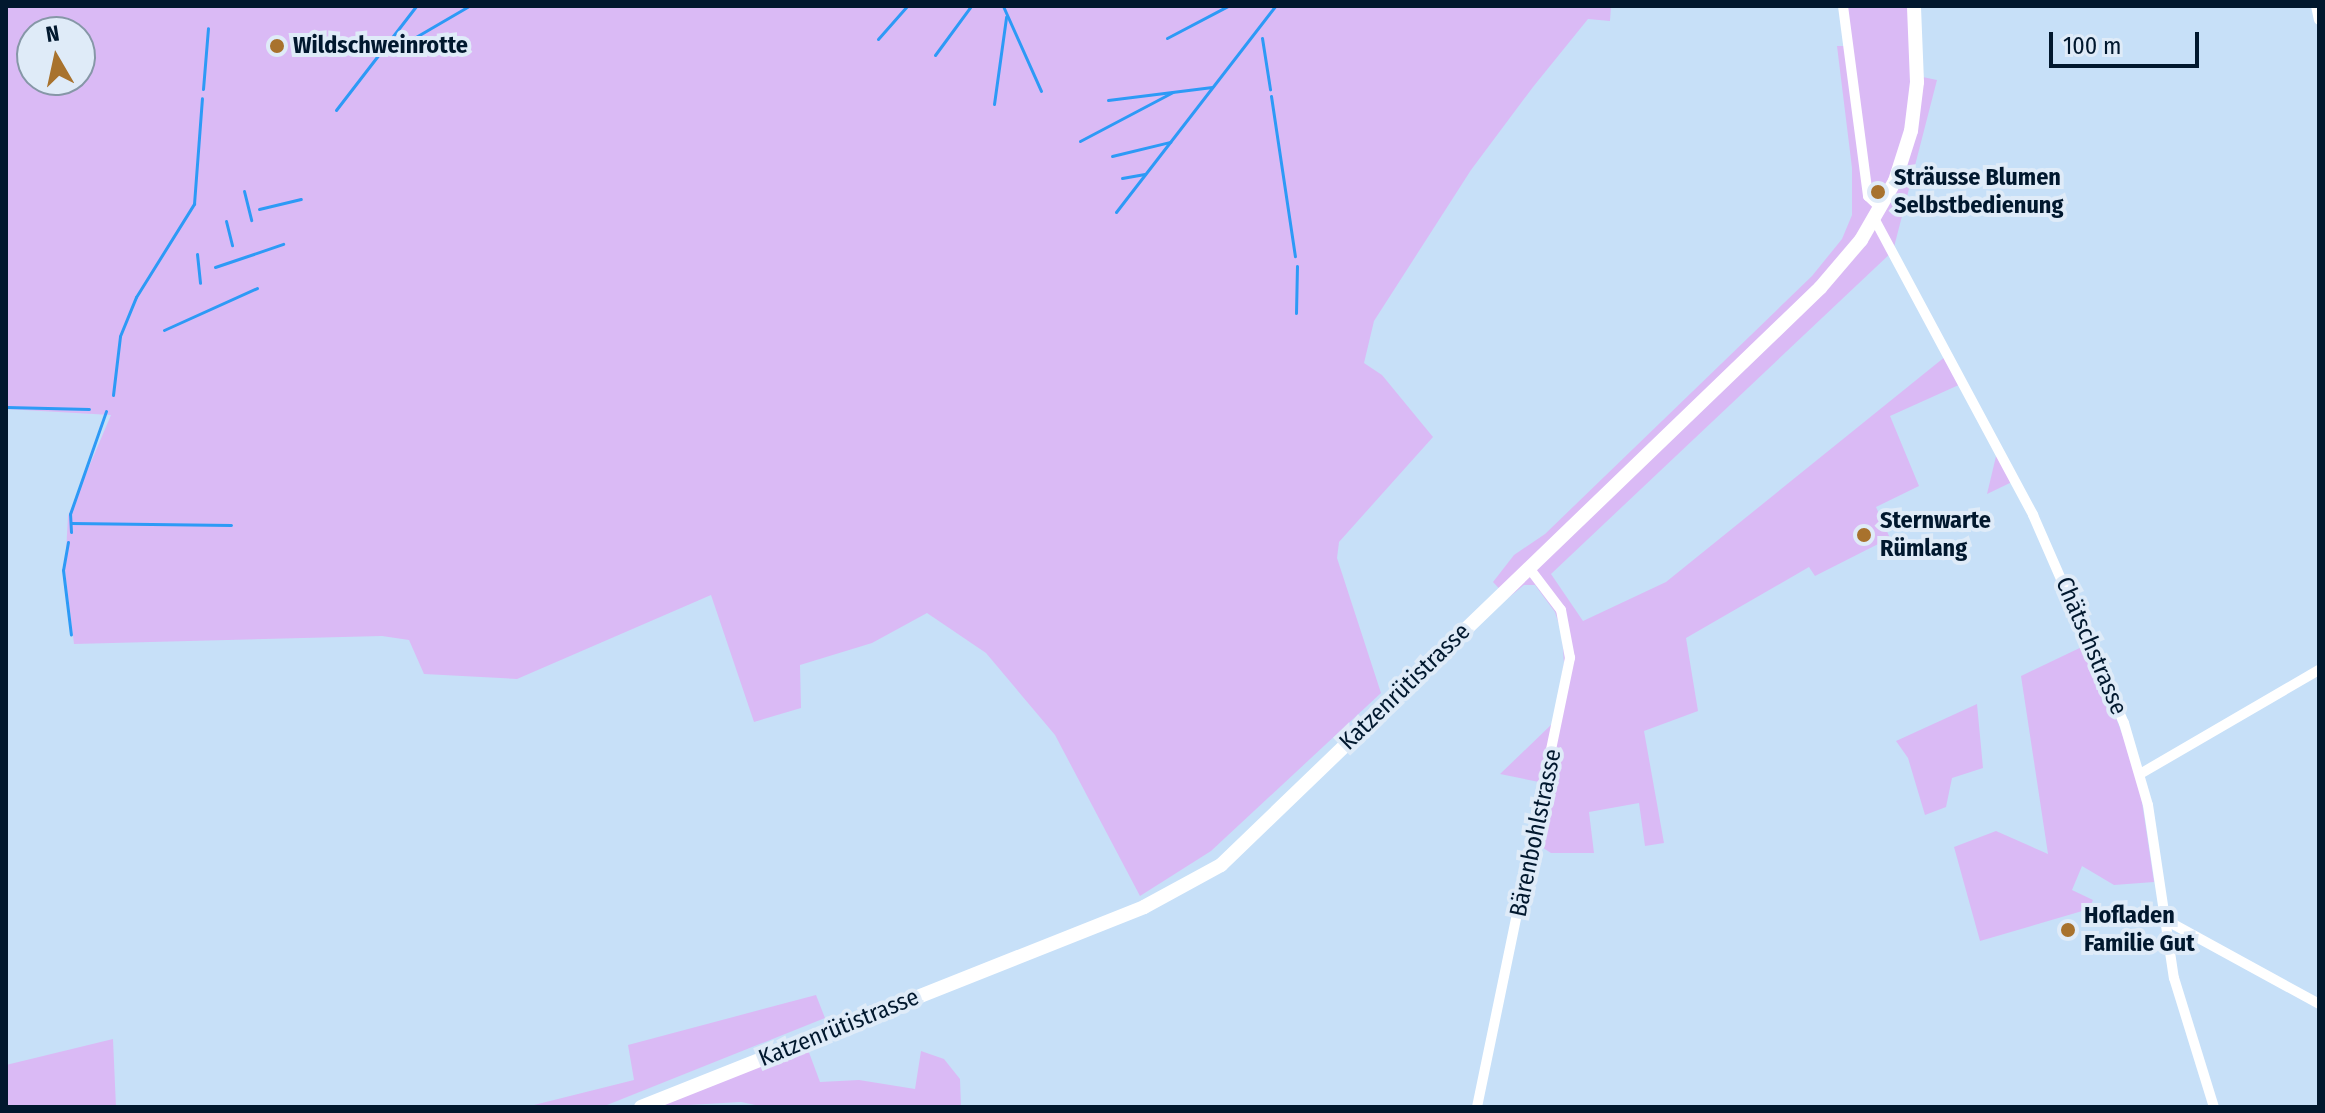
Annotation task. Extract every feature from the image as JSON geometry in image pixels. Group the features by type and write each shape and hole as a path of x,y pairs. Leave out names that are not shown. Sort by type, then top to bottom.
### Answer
{"street":[{"name":"Chätschstrasse","path":"1843,6 1868,196 2033,515 2105,676 2140,774 2162,918 2177,991 2214,1107"},
{"name":"Katzenrütistrasse","path":"641,1107 1144,907 1203,878 1820,288 1878,214 1903,157 1915,106 1914,6"},
{"path":"2316,6 2319,20"},
{"name":"Bärenbohlstrasse","path":"1477,1107 1570,658 1561,610 1529,568"},
{"path":"2140,774 2319,670"},
{"path":"2162,918 2319,1004"}],"shaded area":[{"path":"6,6 1611,6 1610,21 1588,19 1533,87 1471,170 1374,321 1364,363 1382,375 1433,437 1339,542 1337,558 1381,693 1211,851 1140,896 1055,735 986,653 927,613 872,643 800,665 801,708 754,722 711,595 517,679 424,674 409,640 382,636 74,644 65,571 68,516 111,415 6,409"},
{"path":"1846,6 1910,6 1913,75 1937,80 1893,251 1551,574 1583,621 1666,582 1946,356 1961,384 1890,416 1919,486 1876,507 1890,538 1815,576 1809,567 1686,638 1698,711 1644,731 1664,843 1645,846 1639,803 1589,812 1594,853 1551,853 1537,844 1549,784 1500,774 1553,723 1564,663 1562,634 1555,612 1535,585 1524,585 1508,598 1493,582 1514,555 1545,534 1812,276 1842,239 1852,215 1852,168 1837,46 1851,46"},
{"path":"1997,452 2012,482 1987,494"},
{"path":"2088,644 2138,776 2154,882 2114,885 2082,866 2072,890 2093,900 2089,909 1980,941 1954,847 1996,831 2048,854 2021,676"},
{"path":"1977,704 1983,768 1952,778 1946,807 1925,815 1908,758 1896,741"},
{"path":"816,995 825,1018 602,1107 526,1107 634,1080 628,1045"},
{"path":"113,1039 116,1107 6,1107 6,1065"},
{"path":"807,1047 820,1082 859,1080 915,1089 921,1051 944,1059 960,1079 961,1107 765,1107 741,1102 653,1107"}],"waterway":[{"path":"336,110 416,6"},
{"path":"387,44 414,38 469,6"},
{"path":"878,39 907,6"},
{"path":"935,55 971,6"},
{"path":"1003,6 1041,91"},
{"path":"1167,38 1228,6"},
{"path":"1116,212 1275,6"},
{"path":"994,104 1006,17"},
{"path":"203,89 208,28"},
{"path":"1262,38 1270,89"},
{"path":"1108,100 1212,87"},
{"path":"1080,141 1173,92"},
{"path":"1271,96 1295,256"},
{"path":"113,395 120,336 136,297 194,204 202,98"},
{"path":"1112,156 1170,142"},
{"path":"1122,178 1145,174"},
{"path":"244,191 251,220"},
{"path":"259,209 301,199"},
{"path":"226,221 232,245"},
{"path":"215,267 283,244"},
{"path":"197,254 200,283"},
{"path":"1296,313 1297,266"},
{"path":"164,330 257,288"},
{"path":"6,407 89,409"},
{"path":"71,532 70,514 106,411"},
{"path":"71,523 231,525"},
{"path":"68,542 63,570 71,635"}],"place":[{"name":"Wildschweinrotte","path":"277,46"},
{"name":"Sträusse Blumen Selbstbedienung","path":"1878,192"},
{"name":"Sternwarte Rümlang","path":"1864,535"},
{"name":"Hofladen Familie Gut","path":"2068,930"}]}
